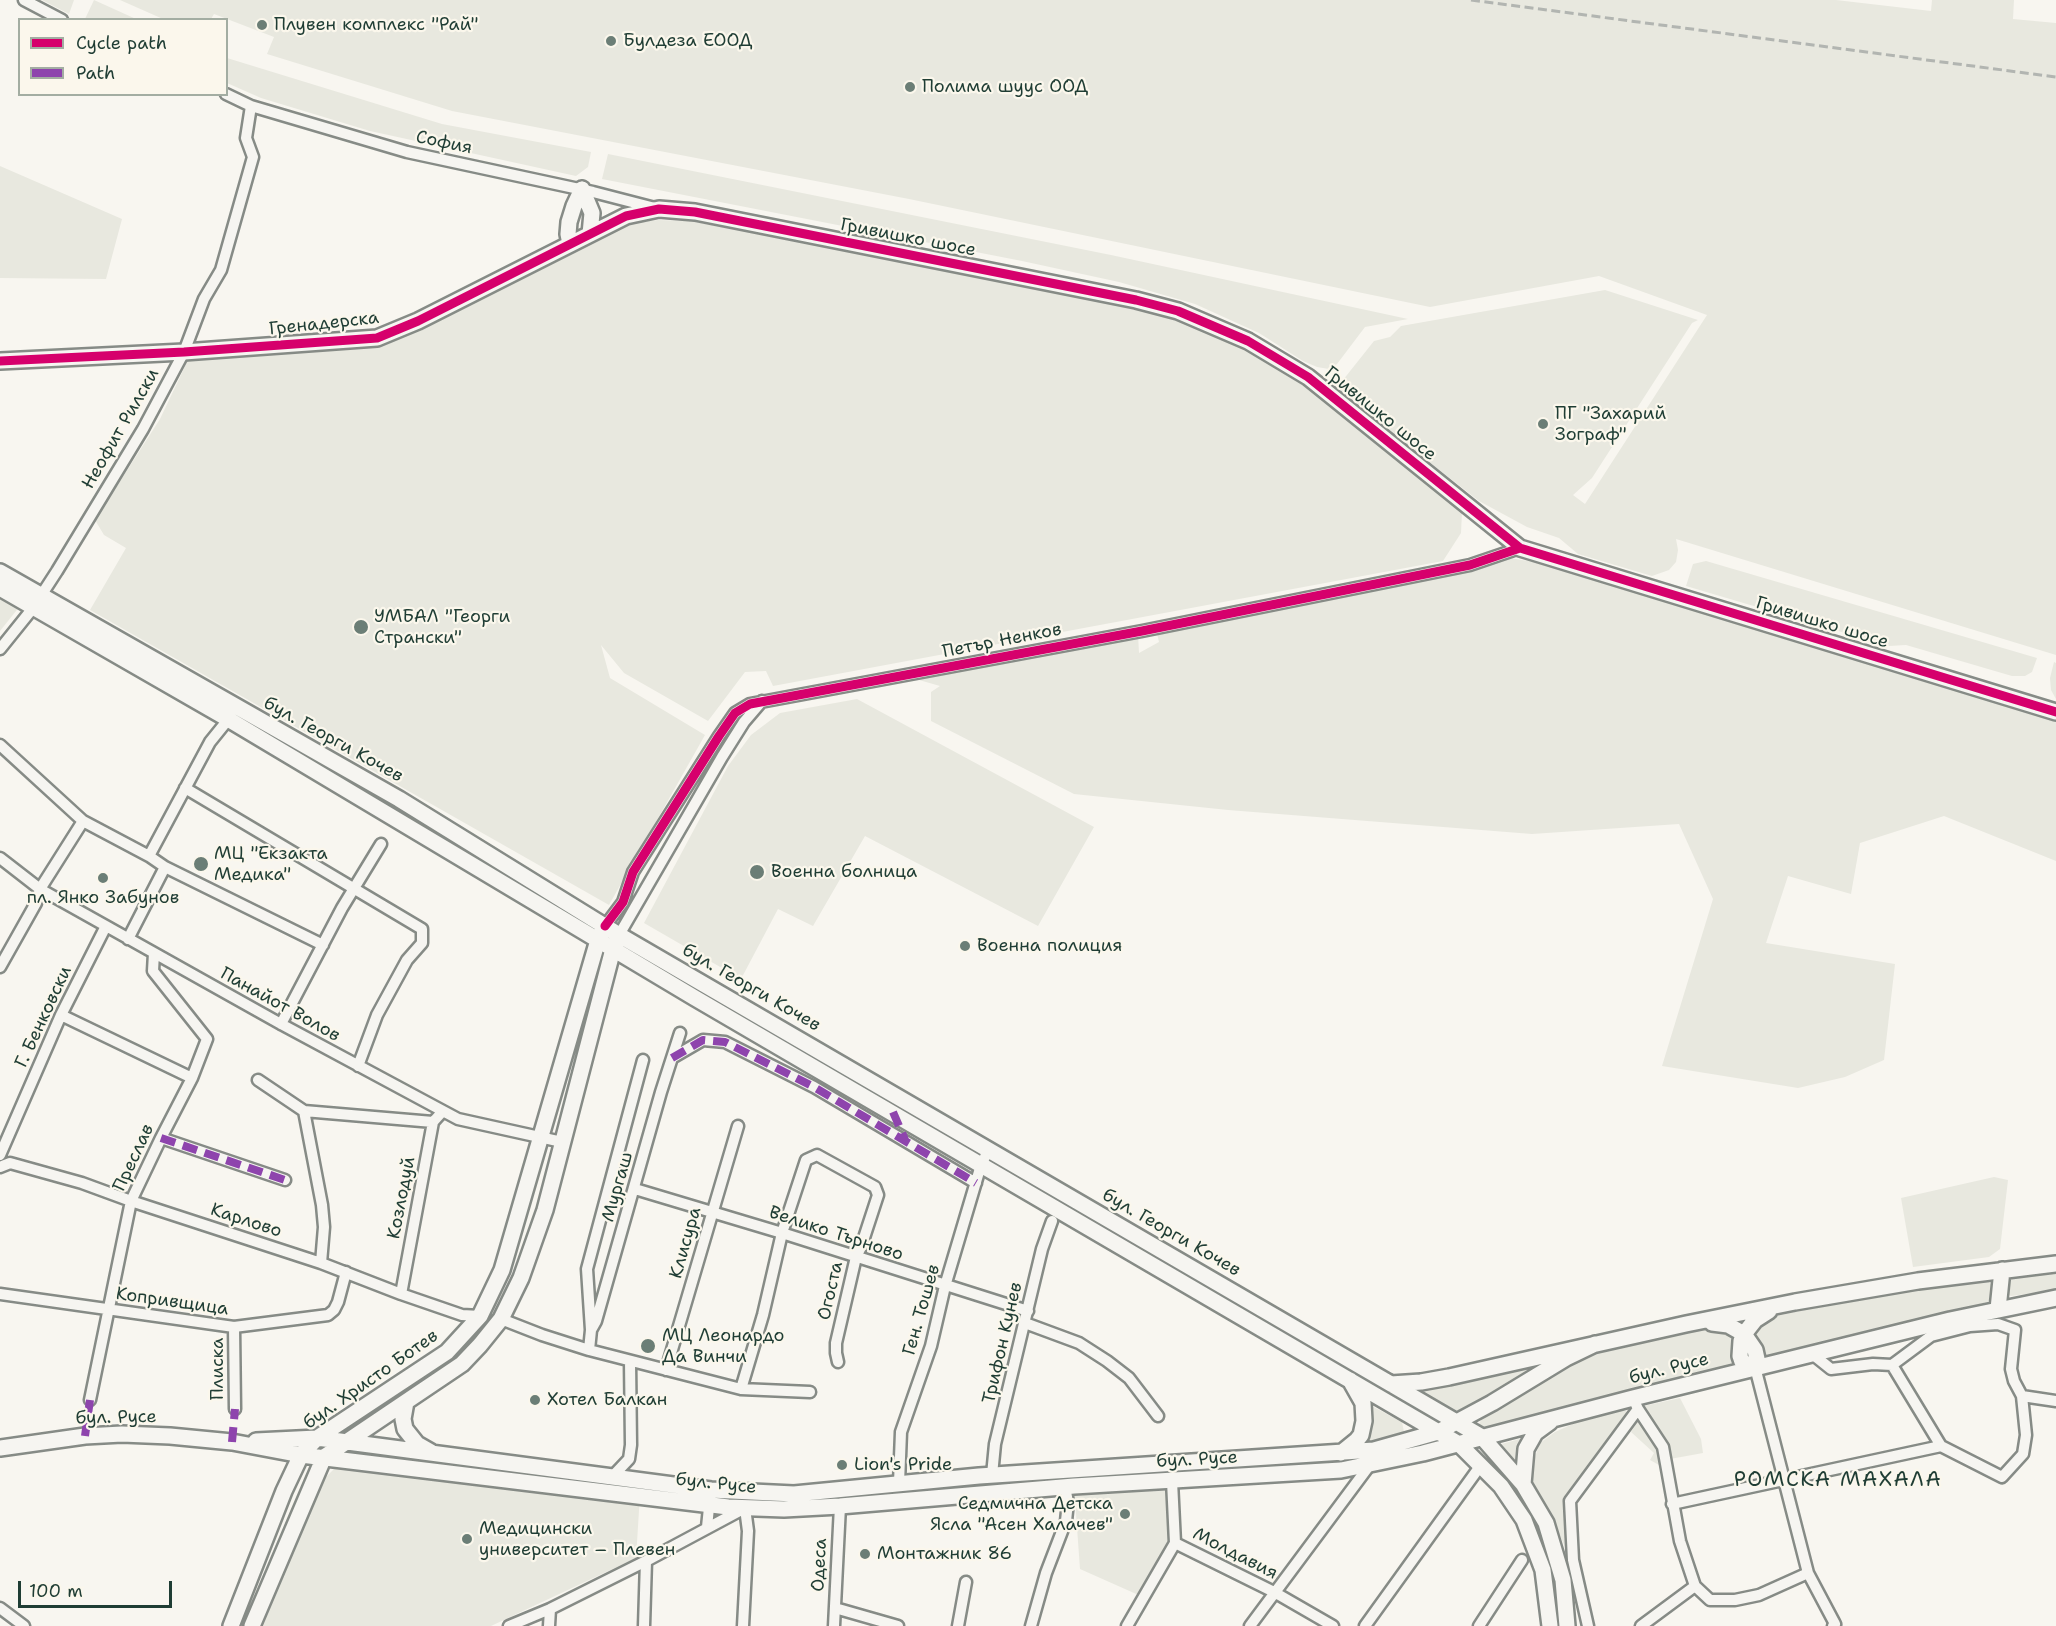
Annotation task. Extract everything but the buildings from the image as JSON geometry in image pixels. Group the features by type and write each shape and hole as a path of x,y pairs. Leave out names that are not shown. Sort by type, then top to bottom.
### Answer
{"main road":[{"path":"582,189 592,213 590,234"},
{"path":"570,244 569,222 582,189"},
{"name":"Гренадерска","path":"0,361 184,352 377,338 418,321 626,216 659,209"},
{"name":"Гривишко шосе","path":"659,209 694,212 1178,310 1248,341 1308,377 1520,548 2056,712"},
{"name":"бул. Георги Кочев","path":"0,572 36,602"},
{"name":"бул. Георги Кочев","path":"0,588 36,602 232,713 399,799 605,926 616,942 893,1112 1459,1444 1511,1498 1530,1531 1543,1570 1550,1626"},
{"name":"бул. Георги Кочев","path":"232,713 598,940 616,942 989,1149 1482,1437 1523,1484 1539,1510 1551,1537 1563,1580 1567,1626"},
{"name":"бул. Христо Ботев","path":"231,1626 284,1491 301,1455 317,1438 447,1352 480,1316 502,1270 598,940 605,926"},
{"name":"бул. Христо Ботев","path":"252,1626 324,1457 462,1364 501,1319 521,1278 545,1210 616,942"},
{"name":"бул. Русе","path":"1391,1384 1449,1377 1795,1302 1918,1281 2056,1264"},
{"path":"1998,1309 2002,1270"},
{"name":"бул. Русе","path":"232,1442 317,1438 345,1441 440,1456 612,1477 710,1497 745,1508 784,1509 1065,1487 1341,1470 1369,1466 1558,1417 1635,1403 1755,1367 1811,1353 1998,1309 2056,1298"},
{"path":"1755,1367 1744,1364 1741,1359 1740,1348 1744,1334 1763,1314 1795,1302"},
{"path":"1686,1324 1722,1323 1744,1334"},
{"name":"бул. Русе","path":"0,1448 85,1436 122,1434 232,1442 301,1455 710,1497 794,1494 992,1475 1374,1450 1438,1432 1566,1358 1595,1344"},
{"path":"1341,1453 1361,1435 1364,1421 1363,1403 1350,1380"},
{"path":"406,1402 403,1419 405,1429 417,1444 440,1456"},
{"path":"1523,1484 1525,1457 1530,1440 1542,1427 1558,1417"},
{"path":"263,1448 274,1456 283,1469 284,1491"}],"street":[{"path":"24,0 58,18"},
{"name":"София","path":"228,95 251,106 408,152 582,189 659,209"},
{"name":"Неофит Рилски","path":"0,649 36,602 143,429 184,352 204,299 221,270 253,157 246,138 251,106"},
{"name":"Петър Ненков","path":"605,926 623,902 633,872 735,713 750,704 1096,640 1446,570 1470,565 1520,548"},
{"path":"616,942 722,757 744,722 762,701"},
{"path":"149,856 210,742 232,713"},
{"path":"0,745 83,821 165,867 323,945"},
{"path":"184,788 422,929 422,943 407,960 377,1016 358,1066"},
{"path":"0,967 36,903 40,889 83,821"},
{"path":"281,1024 381,844"},
{"name":"Панайот Волов","path":"0,858 40,889 281,1024 458,1119 562,1142"},
{"path":"128,939 165,867"},
{"name":"Г. Бенковски","path":"0,1155 61,1016 106,926"},
{"name":"Преслав","path":"90,1400 131,1202 192,1078 207,1039 153,971 154,953"},
{"path":"61,1016 192,1078"},
{"name":"Мургаш","path":"589,1350 591,1330 596,1321 680,1033"},
{"path":"672,1058 703,1040 725,1042 814,1087 976,1183"},
{"path":"591,1330 587,1269 643,1060"},
{"path":"258,1080 304,1111 434,1122"},
{"path":"304,1111 323,1216 321,1263"},
{"name":"Козлодуй","path":"401,1294 434,1122 443,1111"},
{"path":"893,1112 906,1142"},
{"name":"Клисура","path":"666,1370 738,1126"},
{"path":"161,1138 285,1180"},
{"name":"Ген. Тошев","path":"899,1483 901,1432 931,1346 945,1286 981,1165 989,1149"},
{"name":"Огоста","path":"782,1233 806,1160 818,1155 875,1187 878,1195 856,1257 836,1343 838,1362"},
{"name":"Карлово","path":"0,1167 10,1163 82,1183 131,1202 321,1263 462,1315 480,1316"},
{"name":"Велико Търново","path":"634,1190 782,1233 1028,1311"},
{"name":"Трифон Кунев","path":"992,1475 995,1444 1042,1249 1052,1221"},
{"path":"741,1389 763,1315 782,1233"},
{"name":"Копривщица","path":"0,1294 234,1328 328,1315 338,1302 346,1272"},
{"path":"501,1319 589,1350 741,1389 810,1392"},
{"path":"1025,1323 1079,1343 1107,1361 1129,1378 1158,1416"},
{"path":"1811,1353 1831,1369 1873,1364 1892,1365 1931,1336 1970,1326 1998,1324 2015,1330 2011,1369 2022,1396 2026,1435 2023,1454 2002,1477 1941,1446 1892,1365"},
{"name":"Плиска","path":"234,1328 235,1409"},
{"path":"612,1477 629,1459 631,1445 630,1361"},
{"path":"1755,1367 1808,1573 1835,1624 1833,1626"},
{"path":"2022,1396 2056,1401"},
{"path":"1588,1626 1573,1560 1570,1501 1635,1403 1663,1447 1680,1541 1695,1586 1710,1600 1735,1600 1759,1595 1808,1573"},
{"path":"1672,1504 1941,1446"},
{"path":"1365,1626 1481,1465"},
{"path":"1250,1626 1369,1466"},
{"name":"Молдавия","path":"1172,1481 1175,1543 1274,1592 1333,1626"},
{"path":"1031,1626 1046,1573 1066,1521 1068,1502 1065,1487"},
{"path":"707,1527 710,1497"},
{"name":"Одеса","path":"834,1626 840,1506"},
{"path":"509,1626 550,1609 646,1561 745,1508 748,1531 743,1626"},
{"path":"1127,1626 1175,1543"},
{"path":"1479,1626 1522,1560"},
{"path":"644,1626 646,1561"},
{"path":"958,1626 966,1582"},
{"path":"1641,1626 1695,1586"},
{"path":"0,1608 24,1626"},
{"path":"834,1608 898,1626"},
{"path":"549,1626 550,1609"}],"shaded area":[{"path":"42,0 74,0 69,14"},
{"path":"94,0 134,18 85,18"},
{"path":"120,0 1836,0 1931,11 1932,0 2014,0 2013,19 2056,23 2056,655 1676,539 1678,550 1676,562 1669,570 1652,576 1578,554 1559,538 1527,527 1479,501 1342,394 1339,385 1374,341 1390,337 1401,326 1605,290 1698,320 1692,323 1592,478 1573,495 1585,504 1707,315 1599,276 1430,307 909,199 452,111 267,54 274,37 228,18 214,14 212,18 161,18"},
{"path":"228,58 442,124 591,152 588,167 576,176 370,131 261,98 228,83"},
{"path":"608,154 1111,255 1408,319 1365,327 1337,364 1329,369 1317,367 1303,361 1259,333 1195,304 1119,282 602,179"},
{"path":"0,166 122,219 106,279 0,278"},
{"path":"658,220 689,221 791,239 1177,317 1240,346 1319,395 1462,512 1461,533 1443,561 773,686 766,671 745,672 708,721 624,673 601,645 610,678 705,735 609,905 90,610 126,548 104,535 95,520 160,419 189,358 386,345 633,223"},
{"path":"1504,557 1546,564 2056,718 2056,861 1944,816 1860,843 1851,894 1788,876 1766,943 1895,964 1884,1060 1845,1077 1798,1088 1662,1066 1713,899 1679,824 1532,834 1228,810 1074,794 931,721 931,692 940,686 919,680 919,672 1138,634 1139,653 1159,642 1155,625"},
{"path":"1706,561 2037,658 2032,672 2025,676 2012,676 1906,645 1889,646 1686,586 1693,564"},
{"path":"0,594 20,606 0,631"},
{"path":"2054,662 2056,663 2056,699 2051,690 2050,678"},
{"name":"Военна болница","path":"857,699 1094,827 1038,926 865,836 813,926 778,909 741,979 644,923 728,766 751,735 780,713"},
{"path":"1994,1177 2008,1180 2000,1249 1989,1257 1913,1267 1901,1198"},
{"path":"2056,1268 2056,1290 2011,1296 2006,1294 2009,1275"},
{"path":"1985,1278 1991,1284 1988,1302 1767,1357 1753,1334 1755,1328 1772,1317 1853,1299"},
{"path":"1713,1328 1735,1334 1733,1365 1483,1428 1478,1426 1482,1418 1573,1361 1614,1344"},
{"path":"1536,1363 1538,1365 1536,1370 1460,1411 1454,1412 1422,1395 1424,1389 1429,1387"},
{"path":"1680,1398 1701,1439 1703,1453 1670,1459 1659,1465 1650,1460 1654,1453 1631,1432 1644,1406"},
{"path":"1368,1404 1402,1422 1404,1432 1399,1437 1363,1446"},
{"path":"1617,1411 1626,1411 1628,1415 1568,1496 1570,1558 1546,1505 1531,1482 1532,1465 1540,1443 1555,1432 1575,1423"},
{"path":"1525,1439 1517,1469 1498,1445"},
{"path":"1482,1456 1510,1484 1543,1541 1553,1576 1557,1626 1548,1578"},
{"name":"Медицински университет – Плевен","path":"342,1461 640,1495 636,1558 491,1626 246,1626 264,1612 325,1478"},
{"name":"Седмична Детска Ясла \"Асен Халачев\"","path":"1172,1481 1175,1543 1143,1597 1080,1569 1074,1486"}],"railway":[{"path":"1471,0 2056,77"}],"marked path":[{"path":"672,1058 703,1040 725,1042 814,1087 976,1183"},
{"path":"893,1112 906,1142"},
{"path":"161,1138 285,1180"},
{"path":"85,1436 90,1400"},
{"path":"232,1442 235,1409"}],"cycle path":[{"path":"0,361 184,352 377,338 418,321 626,216 659,209 695,212 1136,300 1178,311 1248,341 1308,377 1520,548 2056,712"},
{"path":"605,926 623,902 633,872 719,736 735,713 750,704 1142,631 1470,565 1520,548"}],"place":[{"name":"Плувен комплекс \"Рай\"","path":"262,25"},
{"name":"Булдеза ЕООД","path":"611,41"},
{"name":"Полима шуус ООД","path":"910,87"},
{"name":"ПГ \"Захарий Зограф\"","path":"1543,424"},
{"name":"УМБАЛ \"Георги Странски\"","path":"361,627"},
{"name":"МЦ \"Екзакта Медика\"","path":"201,864"},
{"name":"Военна болница","path":"757,872"},
{"name":"пл. Янко Забунов","path":"103,878"},
{"name":"Военна полиция","path":"965,946"},
{"name":"МЦ Леонардо Да Винчи","path":"648,1346"},
{"name":"Хотел Балкан","path":"535,1400"},
{"name":"Lion's Pride","path":"842,1465"},
{"name":"Седмична Детска Ясла \"Асен Халачев\"","path":"1125,1514"},
{"name":"Медицински университет – Плевен","path":"467,1539"},
{"name":"Монтажник 86","path":"865,1554"}],"district":[{"name":"РОМСКА МАХАЛА","path":"1838,1481"}]}
